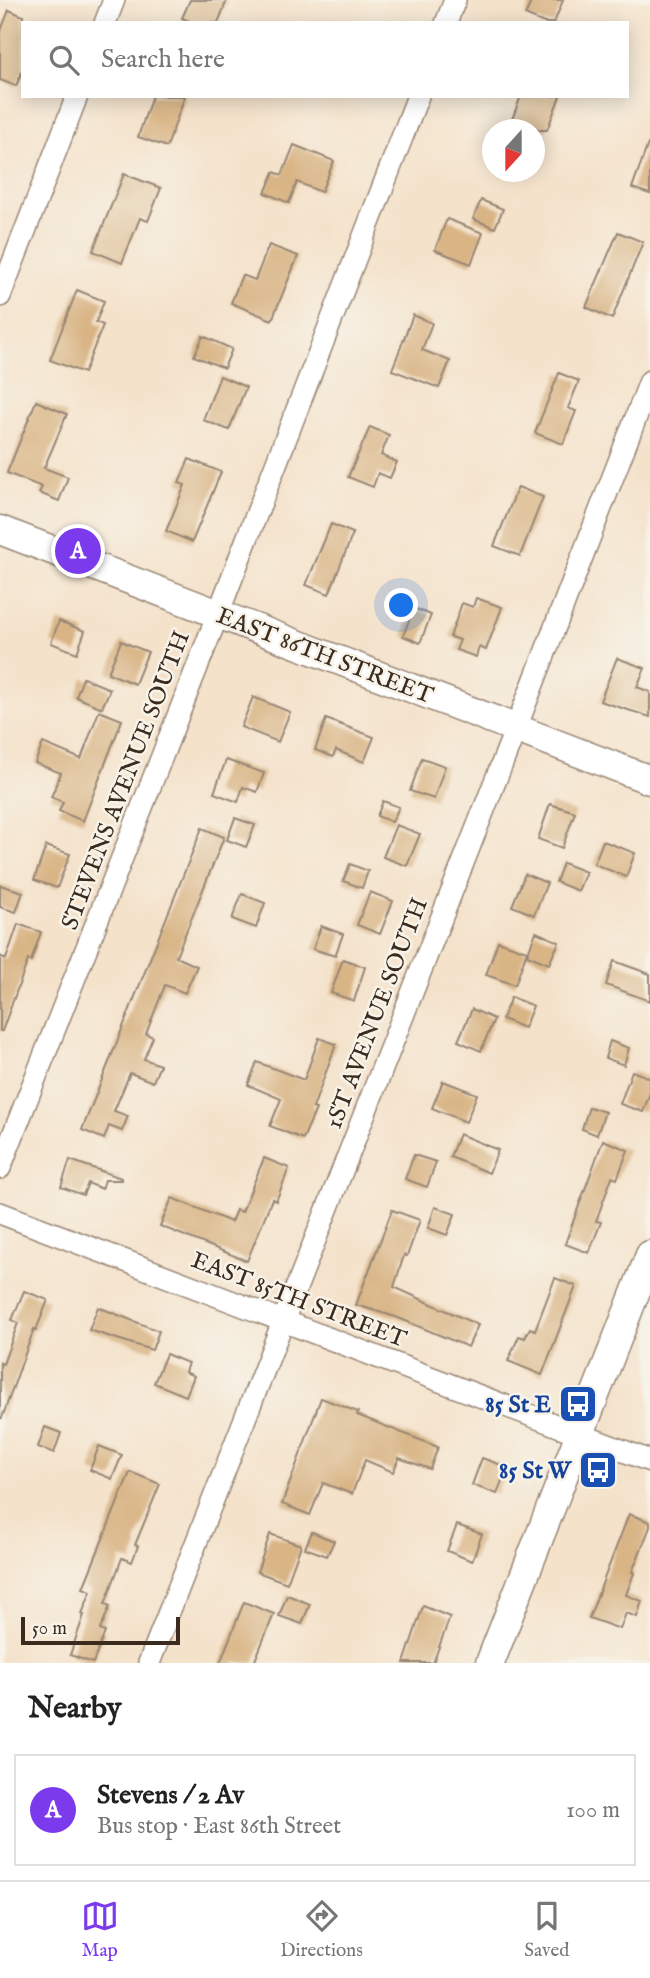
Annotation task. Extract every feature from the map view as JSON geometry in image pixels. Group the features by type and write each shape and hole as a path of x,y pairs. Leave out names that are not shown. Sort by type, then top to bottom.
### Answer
{"street":[{"path":"106,21 114,0"},
{"path":"447,21 455,0"},
{"path":"0,296 76,98"},
{"name":"STEVENS AVENUE SOUTH","path":"0,1168 417,98"},
{"name":"1ST AVENUE SOUTH","path":"149,1663 650,381"},
{"name":"EAST 86TH STREET","path":"0,530 650,780"},
{"name":"EAST 85TH STREET","path":"0,1213 650,1461"},
{"path":"490,1663 650,1255"}],"building":[{"path":"190,0 227,0 219,21 189,21 182,18"},
{"path":"532,0 563,0 555,21 539,21 525,15"},
{"path":"9,10 23,16 21,74 16,86 0,80 0,33"},
{"path":"151,98 184,98 167,147 138,137"},
{"path":"520,98 559,98 547,130 545,119 512,119"},
{"path":"650,144 650,194 632,188"},
{"path":"294,145 334,161 321,192 297,182 289,203 265,193 274,172 282,175"},
{"path":"124,174 161,188 148,221 140,218 122,263 93,251"},
{"path":"481,200 503,209 495,228 473,219"},
{"path":"447,219 483,233 471,264 435,250"},
{"path":"618,232 643,242 612,319 586,307"},
{"path":"269,245 298,256 272,320 231,303 242,275 255,280"},
{"path":"77,290 104,301 96,322 103,325 84,373 50,360"},
{"path":"413,315 432,323 422,350 450,361 439,388 392,370"},
{"path":"203,336 232,349 224,368 194,356"},
{"path":"559,373 579,381 568,408 576,411 563,444 535,433"},
{"path":"220,376 246,387 229,430 203,420"},
{"path":"36,401 67,414 44,468 68,477 59,501 39,493 42,487 7,473"},
{"path":"370,427 389,435 381,455 397,462 390,478 378,473 373,487 348,477"},
{"path":"189,459 221,472 192,542 166,531 185,485 179,483"},
{"path":"518,487 543,497 520,556 494,546"},
{"path":"331,524 353,533 329,594 306,585"},
{"path":"476,598 502,607 486,650 479,647 476,657 456,650 460,640 450,637 462,603 473,607"},
{"path":"414,608 431,615 420,643 403,636"},
{"path":"59,621 85,631 77,653 51,643"},
{"path":"121,641 148,652 135,684 108,673"},
{"path":"617,658 645,668 637,687 650,692 650,717 600,701"},
{"path":"83,678 110,689 102,708 76,697"},
{"path":"253,697 290,712 278,742 241,727"},
{"path":"99,711 122,720 83,821 59,811 63,802 51,797 61,773 35,763 43,743 81,759"},
{"path":"326,719 374,737 364,762 336,750 333,757 315,750"},
{"path":"422,758 445,766 434,799 410,791"},
{"path":"226,760 264,773 257,792 243,787 238,802 214,793"},
{"path":"383,801 399,807 392,822 377,816"},
{"path":"550,804 575,812 562,848 538,839"},
{"path":"235,818 255,825 246,847 227,840"},
{"path":"396,825 420,834 407,866 383,857"},
{"path":"202,828 224,837 176,957 197,966 185,993 165,985 146,1034 153,1037 144,1059 160,1065 153,1082 130,1073 114,1111 128,1116 122,1131 109,1126 104,1139 82,1130"},
{"path":"603,841 635,853 626,877 594,864"},
{"path":"46,846 70,854 57,888 34,880"},
{"path":"563,863 586,872 578,891 556,882"},
{"path":"350,864 368,871 362,888 343,881"},
{"path":"525,874 547,883 534,915 512,906"},
{"path":"0,885 23,892 16,912 0,907"},
{"path":"370,892 393,901 380,934 357,925"},
{"path":"242,894 265,903 256,928 232,919"},
{"path":"18,924 41,932 0,1031 0,956 6,959"},
{"path":"321,926 343,934 335,956 313,949"},
{"path":"536,932 559,942 549,964 527,955"},
{"path":"498,941 527,951 515,985 486,975"},
{"path":"343,959 365,967 354,1001 331,993"},
{"path":"614,961 650,974 650,1001 606,985"},
{"path":"511,997 533,1006 524,1028 502,1019"},
{"path":"472,1009 494,1019 481,1051 458,1041"},
{"path":"319,1038 336,1044 313,1108 316,1109 303,1139 270,1126 281,1099 248,1085 257,1062 304,1080"},
{"path":"610,1041 629,1048 624,1065 605,1058"},
{"path":"632,1071 650,1078 650,1093 643,1112 620,1104"},
{"path":"443,1081 477,1094 466,1122 432,1108"},
{"path":"589,1107 605,1112 597,1135 582,1129"},
{"path":"459,1134 498,1150 489,1173 450,1157"},
{"path":"603,1140 628,1150 617,1179 612,1177 596,1221 601,1222 589,1253 565,1244"},
{"path":"414,1155 436,1162 427,1187 405,1179"},
{"path":"264,1158 289,1168 276,1201 272,1199 247,1261 160,1226 172,1198 231,1222 236,1210 242,1212"},
{"path":"70,1160 121,1180 105,1180 102,1189 88,1183 83,1195 61,1187"},
{"path":"435,1207 455,1214 447,1235 428,1228"},
{"path":"392,1210 420,1220 407,1256 404,1255 394,1287 478,1325 468,1347 396,1317 356,1305"},
{"path":"555,1278 576,1286 542,1375 508,1361 519,1336 525,1338 530,1328 535,1330"},
{"path":"24,1291 48,1300 0,1418 0,1363 3,1364 18,1323 12,1320"},
{"path":"98,1307 159,1331 152,1350 89,1330"},
{"path":"166,1354 188,1363 185,1372 194,1376 186,1396 154,1383"},
{"path":"321,1398 438,1447 430,1469 399,1458 393,1472 365,1460 352,1494 323,1483 310,1515 282,1504"},
{"path":"45,1427 61,1433 54,1453 38,1447"},
{"path":"99,1446 122,1455 112,1479 90,1470"},
{"path":"482,1458 507,1467 497,1494 472,1485"},
{"path":"130,1472 160,1484 135,1545 138,1546 132,1562 122,1558 105,1604 110,1606 100,1630 105,1632 93,1663 70,1655 91,1591 83,1588"},
{"path":"629,1514 650,1522 650,1527 626,1595 642,1601 637,1617 626,1613 620,1629 589,1618"},
{"path":"457,1525 482,1534 472,1561 447,1551"},
{"path":"312,1532 334,1541 327,1556 305,1548"},
{"path":"270,1534 301,1545 287,1583 257,1572"},
{"path":"287,1595 310,1604 302,1624 279,1616"},
{"path":"244,1602 274,1614 254,1663 220,1663"},
{"path":"423,1606 450,1617 433,1663 404,1663"}],"place":[{"name":"Stevens / 2 Av","path":"78,551"},
{"name":"85 St E","path":"578,1404"},
{"name":"85 St W","path":"598,1470"}]}
